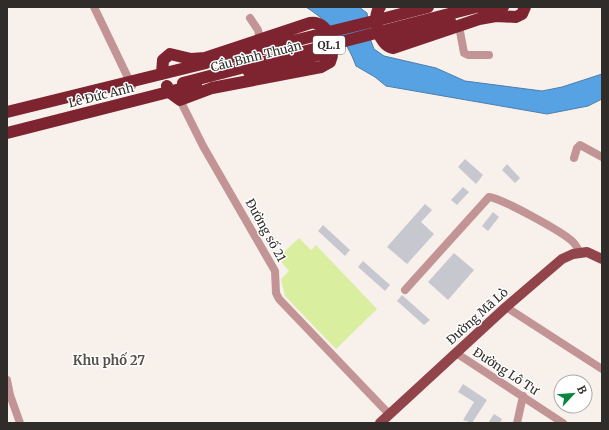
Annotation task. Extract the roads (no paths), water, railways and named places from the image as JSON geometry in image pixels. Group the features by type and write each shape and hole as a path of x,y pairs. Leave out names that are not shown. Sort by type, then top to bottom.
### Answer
{"highway":[{"name":"Cầu Bình Thuận","path":"162,74 428,7"},
{"name":"Cầu Bình Thuận","path":"182,79 447,7"},
{"name":"Cầu Bình Thuận","path":"182,79 476,7"},
{"name":"Cầu Bình Thuận","path":"202,83 330,52 503,7"},
{"path":"377,8 376,18 381,39 384,44 390,48 399,47 488,17 516,17 522,14 525,7"},
{"path":"162,74 164,60 170,54 191,59 205,58 310,22 319,22 327,30 332,47 332,59 327,64 320,67 212,88 180,100 168,89"},
{"name":"Lê Đức Anh","path":"7,112 28,110 132,84 162,74"},
{"name":"Lê Đức Anh","path":"132,84 182,79"},
{"name":"Lê Đức Anh","path":"7,133 168,89 182,79"},
{"name":"Lê Đức Anh","path":"7,125 168,89 202,83"},
{"name":"Lê Đức Anh","path":"7,119 28,110"}],"main road":[{"path":"580,253 586,252 602,259"},
{"name":"Đường Mã Lò","path":"380,423 506,307 562,259 580,253"}],"street":[{"path":"94,7 132,84"},
{"path":"250,18 258,30 260,40"},
{"path":"459,26 464,54 488,55"},
{"name":"Đường số 21","path":"180,100 203,146 275,271 276,293 279,299 389,414"},
{"path":"574,158 580,145 602,157"},
{"path":"405,290 489,197 520,211 564,236 574,243 580,253"},
{"path":"506,307 602,369"},
{"name":"Đường Lô Tư","path":"456,353 563,423"},
{"path":"7,380 20,423"},
{"path":"517,423 523,396"}],"water":[{"path":"306,7 359,7 367,13 371,41 374,49 384,56 436,68 465,81 542,91 562,87 602,74 602,99 588,106 547,114 386,86 375,77 356,66 342,39 330,25"}],"district":[{"name":"Khu phố 27","path":"109,360"}]}
